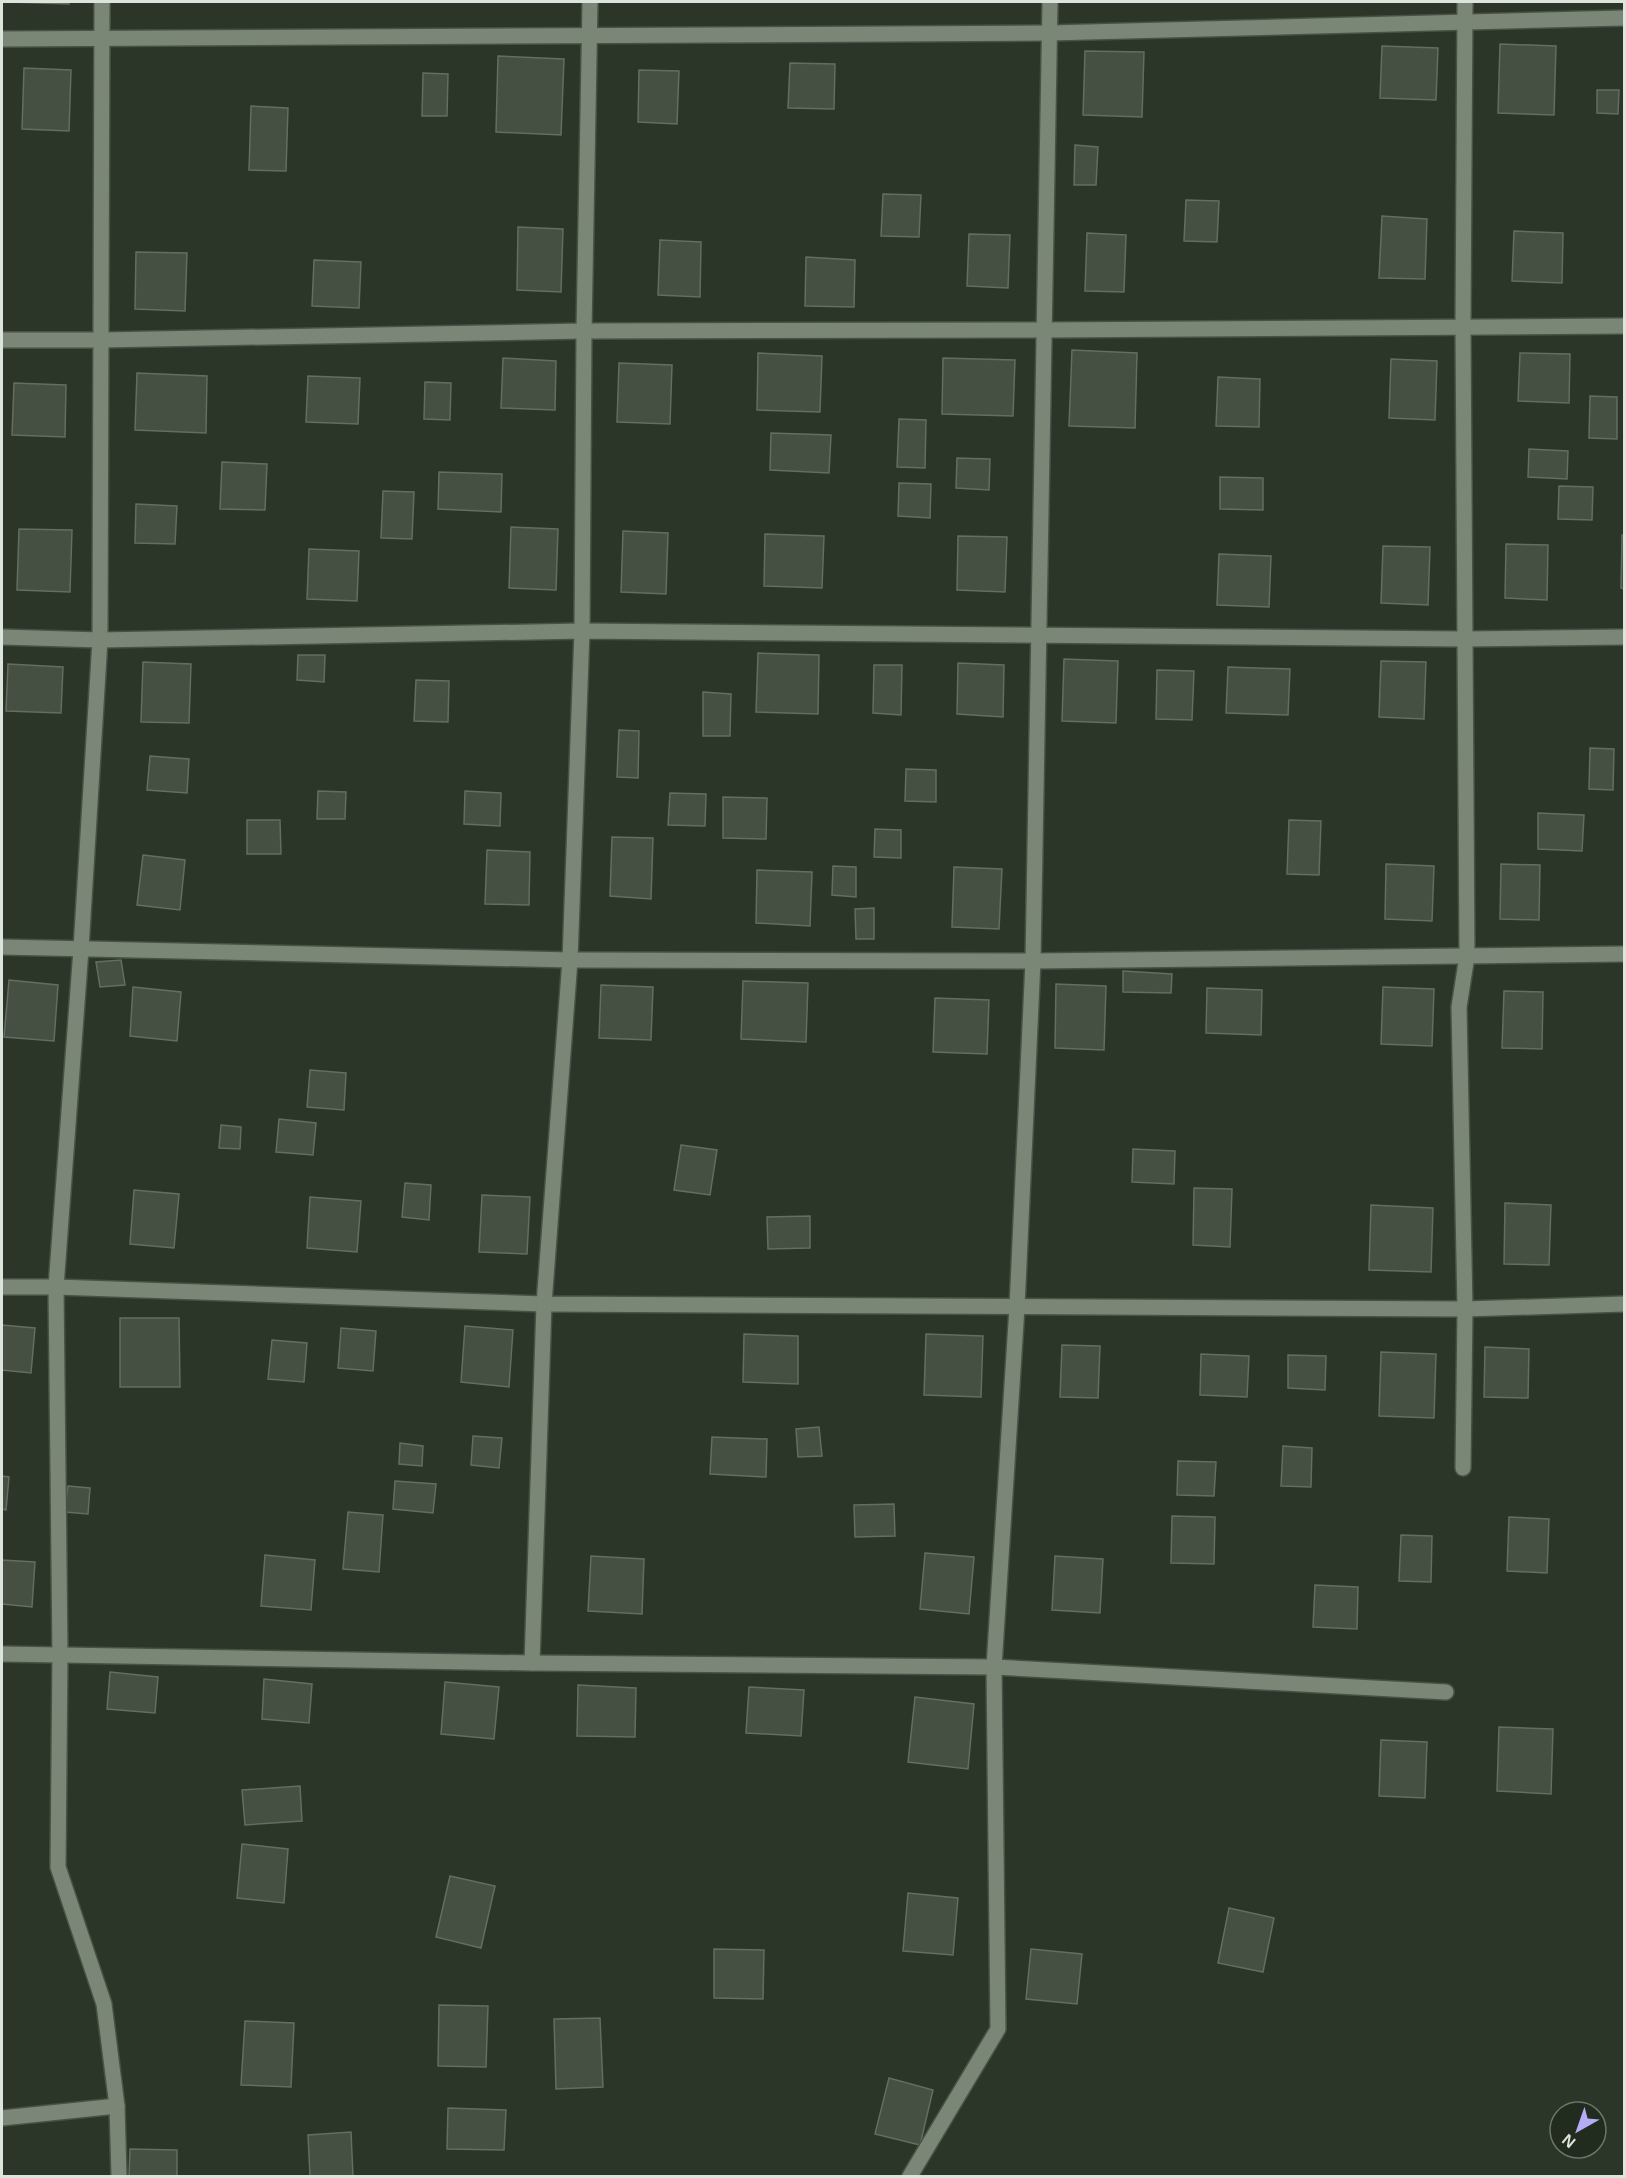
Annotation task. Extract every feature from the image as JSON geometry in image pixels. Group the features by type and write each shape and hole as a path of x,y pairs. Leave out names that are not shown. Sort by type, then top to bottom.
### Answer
{"street":[{"path":"102,2 100,640 81,949 56,1287 60,1655 58,1867 104,2004 117,2106 119,2176"},
{"path":"532,1663 544,1304 570,960 582,631 584,331 590,2"},
{"path":"910,2176 998,2029 994,1667 1017,1307 1033,961 1050,2"},
{"path":"1463,1468 1465,1309 1459,1007 1467,956 1465,2"},
{"path":"2,39 1049,33 1624,18"},
{"path":"2,340 584,331 1624,326"},
{"path":"2,637 100,640 582,631 1465,639 1624,638"},
{"path":"2,947 570,960 1033,961 1624,954"},
{"path":"2,1287 544,1304 1465,1309 1624,1304"},
{"path":"2,1653 532,1663 994,1667 1446,1692"},
{"path":"2,2118 117,2106"}],"building":[{"path":"9,2 69,2 69,4"},
{"path":"1500,44 1556,46 1554,115 1498,113"},
{"path":"1382,46 1438,48 1436,100 1380,98"},
{"path":"1085,51 1144,52 1142,117 1083,115"},
{"path":"498,56 564,59 561,135 496,132"},
{"path":"790,63 835,64 834,109 788,108"},
{"path":"24,68 71,70 69,131 22,129"},
{"path":"639,70 679,71 677,124 638,122"},
{"path":"423,73 448,74 447,116 422,116"},
{"path":"1597,90 1619,90 1618,114 1597,113"},
{"path":"251,106 288,108 286,171 249,170"},
{"path":"1075,145 1098,147 1096,185 1074,185"},
{"path":"883,194 921,195 919,237 881,236"},
{"path":"1186,200 1219,201 1217,242 1184,241"},
{"path":"1382,216 1427,219 1425,279 1379,278"},
{"path":"518,227 563,229 561,292 517,290"},
{"path":"1514,231 1563,233 1562,283 1512,281"},
{"path":"1087,233 1126,235 1124,292 1085,291"},
{"path":"969,234 1010,235 1008,288 967,286"},
{"path":"660,240 701,242 700,297 658,295"},
{"path":"136,252 187,253 185,311 135,309"},
{"path":"806,257 855,260 854,307 805,306"},
{"path":"314,260 361,262 359,308 312,306"},
{"path":"1072,350 1137,353 1135,428 1069,426"},
{"path":"758,353 822,356 820,412 757,410"},
{"path":"1520,353 1570,354 1569,403 1518,401"},
{"path":"503,358 556,361 555,410 501,408"},
{"path":"943,358 1015,360 1013,416 942,414"},
{"path":"1391,359 1437,361 1435,420 1389,418"},
{"path":"619,363 672,365 670,424 617,422"},
{"path":"137,373 207,376 206,433 135,430"},
{"path":"308,376 360,378 358,424 306,422"},
{"path":"1218,377 1260,379 1259,427 1216,426"},
{"path":"425,382 451,383 450,420 424,419"},
{"path":"14,383 66,385 65,437 12,435"},
{"path":"1590,396 1617,397 1617,439 1589,438"},
{"path":"899,419 926,420 925,468 897,467"},
{"path":"771,433 831,435 829,473 770,470"},
{"path":"1529,449 1568,451 1567,479 1528,477"},
{"path":"957,458 990,459 989,490 956,488"},
{"path":"222,462 267,464 265,510 220,509"},
{"path":"439,472 502,474 501,512 438,509"},
{"path":"1220,477 1263,478 1263,510 1220,509"},
{"path":"899,483 931,484 930,518 898,516"},
{"path":"1559,486 1593,487 1592,520 1558,519"},
{"path":"383,491 414,492 412,539 381,538"},
{"path":"136,504 177,506 175,544 135,543"},
{"path":"511,527 558,529 556,590 509,588"},
{"path":"19,529 72,530 70,592 17,590"},
{"path":"623,531 668,533 666,594 621,592"},
{"path":"765,534 824,536 822,588 764,586"},
{"path":"1622,535 1624,535 1624,589 1621,588"},
{"path":"958,536 1007,537 1005,592 957,590"},
{"path":"1506,544 1548,545 1547,600 1505,598"},
{"path":"1383,546 1430,547 1428,605 1381,603"},
{"path":"309,549 359,551 357,601 307,599"},
{"path":"1219,554 1271,556 1269,607 1217,605"},
{"path":"758,653 819,655 818,714 756,712"},
{"path":"298,655 325,655 324,682 297,680"},
{"path":"1064,659 1118,661 1116,723 1062,721"},
{"path":"1381,661 1426,662 1424,719 1379,717"},
{"path":"143,662 191,664 189,723 141,722"},
{"path":"958,663 1004,665 1003,717 957,714"},
{"path":"8,664 63,667 61,713 6,711"},
{"path":"874,665 902,665 901,715 873,713"},
{"path":"1228,667 1290,669 1288,715 1226,713"},
{"path":"1157,670 1194,671 1192,720 1156,719"},
{"path":"416,680 449,681 448,722 414,721"},
{"path":"703,692 731,694 730,736 703,736"},
{"path":"619,730 639,731 638,778 617,777"},
{"path":"1590,748 1614,749 1613,790 1589,789"},
{"path":"150,756 189,759 187,793 147,790"},
{"path":"906,769 936,770 936,802 905,801"},
{"path":"318,791 346,792 345,819 317,819"},
{"path":"465,791 501,793 500,826 464,824"},
{"path":"670,793 706,794 705,826 668,825"},
{"path":"723,797 767,798 766,839 723,838"},
{"path":"1538,813 1584,815 1582,851 1538,849"},
{"path":"247,820 280,820 281,854 247,854"},
{"path":"1289,820 1321,821 1319,875 1287,874"},
{"path":"875,829 901,830 901,858 874,857"},
{"path":"612,837 653,838 651,899 610,896"},
{"path":"487,850 530,852 529,905 485,904"},
{"path":"143,855 185,860 180,910 137,905"},
{"path":"1386,864 1434,866 1432,921 1385,919"},
{"path":"1501,864 1540,865 1539,920 1500,919"},
{"path":"833,866 856,867 856,897 832,895"},
{"path":"954,867 1002,869 999,929 952,927"},
{"path":"757,870 812,872 810,926 756,923"},
{"path":"874,908 874,939 856,939 855,909"},
{"path":"121,960 125,985 100,987 96,962"},
{"path":"1123,971 1172,974 1171,993 1123,992"},
{"path":"9,980 58,985 54,1041 4,1037"},
{"path":"743,981 808,983 806,1042 741,1039"},
{"path":"1056,984 1106,986 1104,1050 1055,1048"},
{"path":"601,985 653,987 651,1040 599,1038"},
{"path":"133,987 181,992 177,1041 130,1036"},
{"path":"1383,987 1434,989 1432,1046 1381,1044"},
{"path":"1207,988 1262,990 1261,1035 1206,1033"},
{"path":"1504,991 1543,992 1542,1049 1502,1048"},
{"path":"935,998 989,1000 987,1054 933,1052"},
{"path":"310,1070 346,1073 344,1110 307,1107"},
{"path":"279,1119 316,1123 313,1155 276,1152"},
{"path":"221,1125 241,1127 240,1149 219,1148"},
{"path":"681,1145 717,1150 710,1195 674,1190"},
{"path":"1133,1149 1175,1151 1174,1184 1132,1182"},
{"path":"405,1183 431,1185 429,1220 402,1217"},
{"path":"1194,1188 1232,1189 1230,1247 1193,1245"},
{"path":"134,1190 179,1194 174,1248 130,1244"},
{"path":"482,1195 530,1197 527,1254 479,1252"},
{"path":"310,1197 361,1201 357,1252 307,1248"},
{"path":"1505,1203 1551,1205 1549,1265 1504,1264"},
{"path":"1371,1205 1433,1208 1431,1272 1369,1270"},
{"path":"810,1216 810,1248 768,1249 767,1217"},
{"path":"120,1318 179,1318 180,1387 120,1387"},
{"path":"2,1325 35,1328 31,1373 2,1370"},
{"path":"465,1326 513,1330 509,1387 461,1382"},
{"path":"341,1328 376,1331 373,1371 338,1368"},
{"path":"744,1334 798,1336 798,1384 743,1382"},
{"path":"926,1334 983,1336 981,1397 924,1395"},
{"path":"272,1340 307,1343 304,1382 268,1379"},
{"path":"1062,1345 1100,1346 1098,1398 1060,1397"},
{"path":"1485,1347 1529,1349 1528,1398 1484,1397"},
{"path":"1381,1352 1436,1354 1434,1418 1379,1416"},
{"path":"1201,1354 1249,1356 1247,1397 1200,1395"},
{"path":"1288,1355 1326,1356 1325,1390 1288,1388"},
{"path":"819,1427 822,1456 798,1457 796,1429"},
{"path":"473,1436 502,1438 499,1468 471,1465"},
{"path":"712,1437 767,1439 766,1477 710,1474"},
{"path":"400,1443 423,1446 422,1466 399,1464"},
{"path":"1283,1446 1312,1448 1311,1487 1281,1486"},
{"path":"1178,1461 1216,1462 1214,1496 1177,1495"},
{"path":"2,1476 9,1477 6,1510 2,1509"},
{"path":"395,1481 436,1484 433,1513 393,1509"},
{"path":"68,1486 90,1488 88,1514 65,1512"},
{"path":"894,1504 895,1536 855,1537 854,1505"},
{"path":"348,1512 383,1515 379,1572 343,1569"},
{"path":"1172,1516 1215,1517 1214,1564 1171,1563"},
{"path":"1509,1517 1549,1519 1547,1573 1507,1571"},
{"path":"1401,1535 1432,1536 1431,1582 1399,1581"},
{"path":"925,1553 974,1557 969,1614 920,1609"},
{"path":"265,1555 315,1560 311,1610 261,1606"},
{"path":"591,1556 644,1559 642,1614 588,1611"},
{"path":"1055,1556 1103,1559 1100,1613 1052,1610"},
{"path":"2,1560 35,1562 32,1607 2,1604"},
{"path":"1315,1585 1358,1587 1357,1629 1313,1627"},
{"path":"110,1672 158,1677 155,1713 107,1709"},
{"path":"264,1679 312,1684 309,1723 262,1719"},
{"path":"445,1682 499,1687 494,1739 441,1734"},
{"path":"578,1685 636,1688 635,1737 577,1736"},
{"path":"749,1687 804,1690 801,1736 746,1733"},
{"path":"915,1697 974,1704 968,1769 908,1762"},
{"path":"1499,1727 1553,1729 1551,1794 1497,1791"},
{"path":"1381,1740 1427,1742 1425,1798 1379,1796"},
{"path":"300,1786 302,1821 245,1825 242,1790"},
{"path":"242,1844 288,1849 284,1903 237,1898"},
{"path":"450,1876 495,1886 481,1948 436,1937"},
{"path":"908,1893 958,1898 953,1955 903,1951"},
{"path":"1229,1908 1274,1918 1263,1972 1218,1963"},
{"path":"714,1949 764,1950 763,1999 714,1998"},
{"path":"1031,1949 1082,1954 1077,2004 1026,1999"},
{"path":"439,2005 488,2006 486,2067 438,2066"},
{"path":"600,2018 603,2087 556,2089 554,2019"},
{"path":"245,2021 294,2023 291,2087 241,2085"},
{"path":"889,2078 933,2090 920,2145 875,2134"},
{"path":"448,2108 506,2110 504,2150 447,2149"},
{"path":"351,2132 353,2176 310,2176 308,2135"},
{"path":"130,2149 177,2150 177,2176 129,2176"}]}
